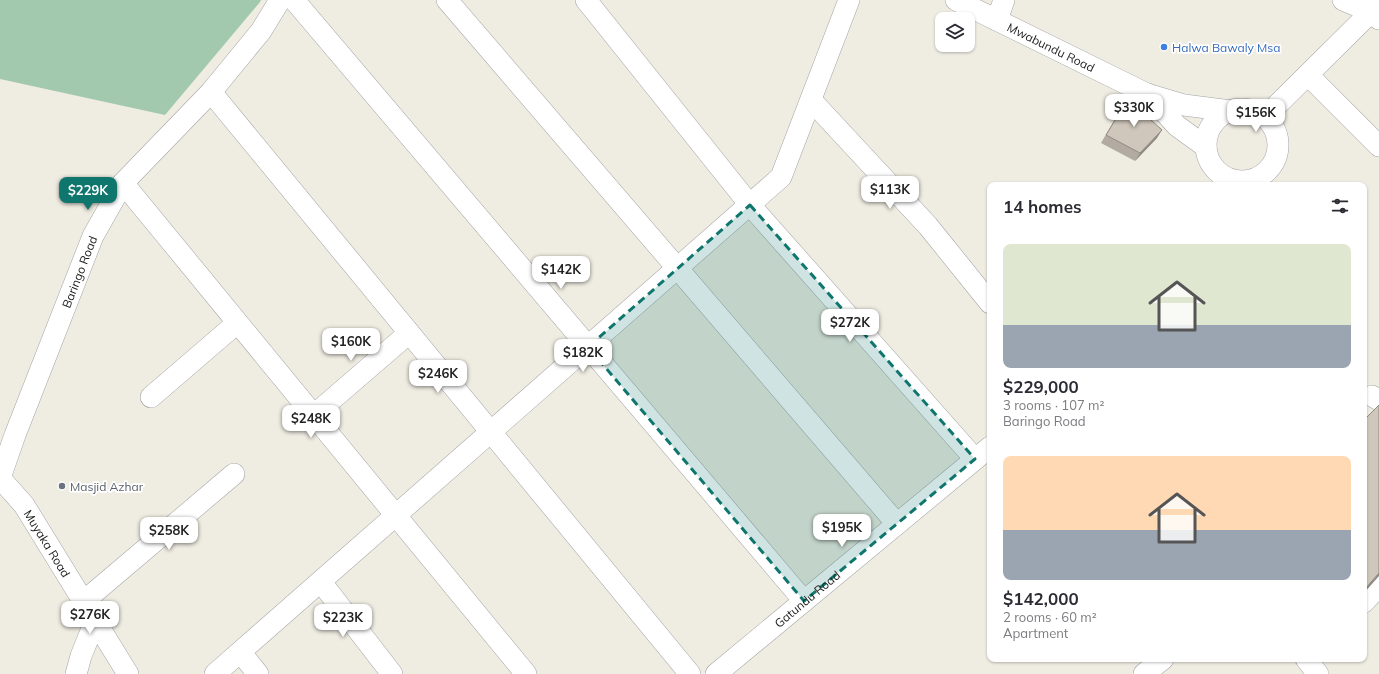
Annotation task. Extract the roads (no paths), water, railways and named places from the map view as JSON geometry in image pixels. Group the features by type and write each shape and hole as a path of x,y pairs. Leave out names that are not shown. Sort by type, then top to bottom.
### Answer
{"street":[{"name":"Baringo Road","path":"0,478 15,435 93,236 123,183 211,92 261,31 280,0"},
{"path":"294,0 804,601"},
{"path":"447,0 897,524"},
{"path":"586,0 750,205 982,453"},
{"path":"215,674 241,653 781,177 849,0"},
{"name":"Mwabundu Road","path":"956,0 1147,94"},
{"path":"997,20 1004,0"},
{"path":"1265,117 1376,12 1343,0"},
{"path":"1308,75 1379,146"},
{"path":"211,92 690,674"},
{"path":"1147,94 1184,105 1255,111 1265,117 1272,126 1277,137 1278,149 1274,160 1268,170 1258,178 1240,182"},
{"path":"1147,94 1177,126 1206,147"},
{"path":"811,100 928,226 987,299"},
{"path":"1231,110 1212,124 1207,135 1206,147 1208,159 1215,169 1232,182"},
{"path":"123,183 526,674"},
{"path":"151,397 237,323"},
{"path":"314,415 409,333"},
{"name":"Gatundu Road","path":"716,674 982,453"},
{"path":"84,602 234,474"},
{"name":"Muyaka Road","path":"0,478 24,505 128,674"},
{"path":"321,582 392,674"},
{"path":"1367,599 1379,586"},
{"path":"79,665 95,621"},
{"path":"79,665 110,645"},
{"path":"241,653 258,674"},
{"path":"1144,674 1159,662"}],"place":[{"name":"Halwa Bawaly Msa","path":"1164,47"},
{"name":"Masjid Azhar","path":"62,486"}]}
